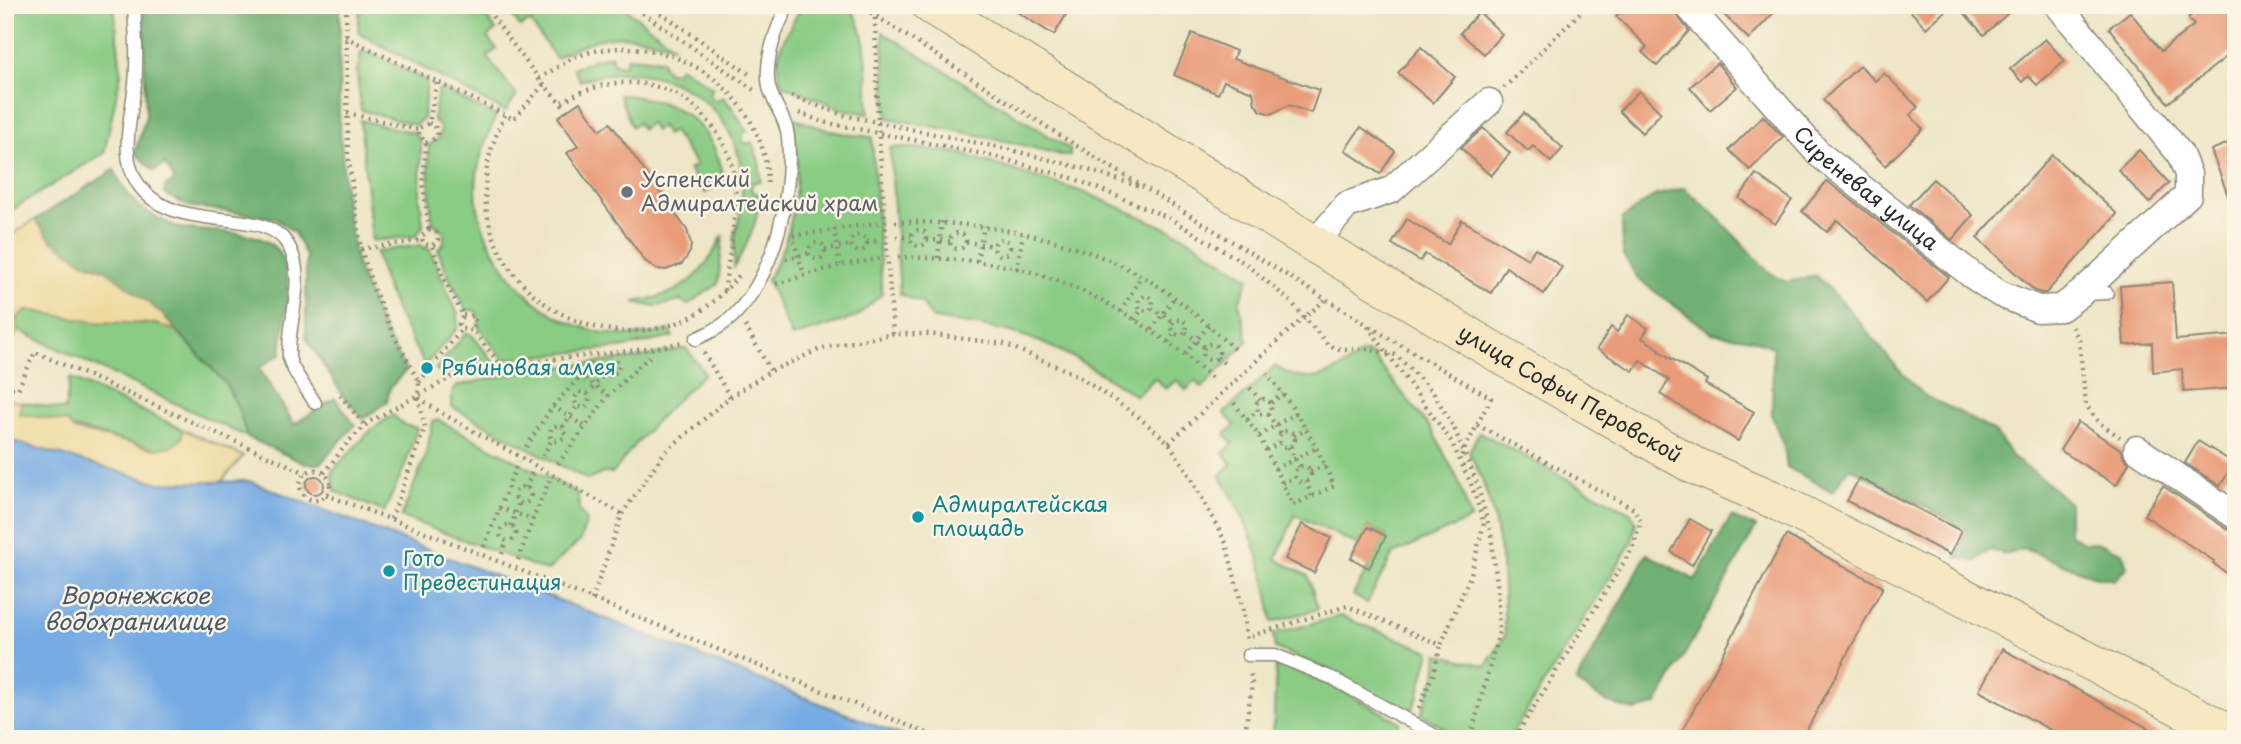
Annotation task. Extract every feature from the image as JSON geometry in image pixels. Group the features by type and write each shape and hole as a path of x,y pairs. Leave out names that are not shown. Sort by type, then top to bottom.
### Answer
{"main road":[{"name":"улица Софьи Перовской","path":"930,5 1314,244 1693,465 1774,500 2236,736"}],"street":[{"name":"Сиреневая улица","path":"1687,5 1819,154 2000,295 2038,309 2070,301"},
{"path":"2058,5 2180,154 2188,174 2188,195 2070,301"},
{"path":"1314,244 1347,205 1391,190 1489,102"},
{"path":"2137,449 2236,516"}],"lane":[{"path":"134,5 136,71 128,145 130,167 140,187 153,200 180,214 263,226 285,240 293,254 296,271 289,360 315,403"},
{"path":"696,339 719,328 737,312 758,283 780,229 789,173 788,134 769,87 771,51 782,16 789,5"},
{"path":"2070,301 2107,293"},
{"path":"1248,655 1275,655 1300,664 1332,678 1441,739"}],"path":[{"path":"346,5 348,155 361,249 373,287 394,336 419,382 418,397 425,427 391,519"},
{"path":"484,5 539,79 567,110"},
{"path":"631,5 746,85 790,110 823,122 1016,162 1075,179 1167,216 1246,264 1291,302 1329,346 1396,355 1433,392 1454,428 1477,483 1491,534 1499,632 1470,739"},
{"path":"649,5 724,59 769,87 843,115 1082,167 1152,191"},
{"path":"859,5 1064,138 1325,300 1491,398 1460,460"},
{"path":"1489,102 1588,5"},
{"path":"875,17 878,123 893,334"},
{"path":"345,37 514,119 544,84"},
{"path":"539,79 566,61 589,52 614,48 651,50 687,61 709,73 744,109 756,131 764,155 768,192"},
{"path":"347,113 419,130 429,123 437,81"},
{"path":"562,102 581,90 612,82 645,83 676,94 702,113 724,143 735,179 724,292"},
{"path":"505,115 490,152 486,172 486,201 491,230 498,249 520,282 550,309 595,328 644,330 683,320 698,312 724,292 747,263"},
{"path":"426,142 434,139 437,134 435,126 429,123"},
{"path":"419,130 422,140 426,142"},
{"path":"426,142 423,185 429,229"},
{"path":"939,258 942,221"},
{"path":"895,222 942,221 984,226 1098,255 1157,286 1209,325 1237,352"},
{"path":"919,222 920,230 924,232 927,240"},
{"path":"786,238 878,223"},
{"path":"958,233 959,223"},
{"path":"856,226 858,236"},
{"path":"977,261 984,226"},
{"path":"429,229 438,234 438,240 432,246 424,244 423,240 424,232 429,229"},
{"path":"834,229 840,265"},
{"path":"911,237 916,230 920,230"},
{"path":"1005,231 1004,239 1010,249"},
{"path":"813,233 815,243"},
{"path":"950,241 954,234 958,233"},
{"path":"958,233 966,242"},
{"path":"1017,269 1023,234"},
{"path":"793,236 804,275"},
{"path":"854,237 866,238 867,246 861,251 853,249 854,237"},
{"path":"896,237 911,237"},
{"path":"911,237 918,246"},
{"path":"994,246 1004,239"},
{"path":"361,249 423,240"},
{"path":"918,246 927,240 950,241"},
{"path":"867,242 879,241"},
{"path":"950,241 957,249"},
{"path":"966,242 994,246"},
{"path":"957,249 965,246 966,242"},
{"path":"815,243 825,249"},
{"path":"809,253 811,245 815,243"},
{"path":"825,249 852,245"},
{"path":"432,246 443,277 463,315"},
{"path":"918,246 918,257"},
{"path":"994,246 997,254 1001,255 1005,255 1010,249"},
{"path":"819,259 825,249"},
{"path":"957,249 957,259"},
{"path":"1010,249 1020,251"},
{"path":"861,251 862,262"},
{"path":"777,261 809,253"},
{"path":"809,253 811,257 819,259"},
{"path":"999,265 1001,255"},
{"path":"898,257 977,261 1056,280 1152,330 1212,377"},
{"path":"819,259 821,270"},
{"path":"769,287 840,265 880,259"},
{"path":"1121,312 1141,276"},
{"path":"1150,297 1157,286"},
{"path":"1131,294 1139,299"},
{"path":"1139,299 1146,295 1150,297 1153,300 1152,308"},
{"path":"1152,330 1174,298"},
{"path":"1139,299 1138,306 1141,310"},
{"path":"1169,443 1325,300"},
{"path":"2070,301 2079,340 2086,405 2099,423 2137,449"},
{"path":"1141,310 1152,308"},
{"path":"1152,308 1173,322"},
{"path":"1135,320 1141,310"},
{"path":"737,312 771,371"},
{"path":"1185,321 1191,312"},
{"path":"419,382 462,329 460,318 463,315"},
{"path":"463,315 473,316 476,322 472,330"},
{"path":"1173,322 1181,319 1185,321"},
{"path":"683,320 730,397"},
{"path":"1185,321 1186,332"},
{"path":"1173,322 1174,333"},
{"path":"1366,324 1451,441 1471,484 1484,523 1471,574 1440,645 1423,701 1412,722"},
{"path":"1185,354 1209,325"},
{"path":"462,329 472,330 502,366"},
{"path":"1174,333 1178,335 1186,332"},
{"path":"1186,332 1204,347 1206,358 1217,357"},
{"path":"1168,342 1174,333"},
{"path":"592,600 622,514 664,453 730,397 771,371 823,348 893,334 928,334 1004,344 1073,373 1136,415 1169,443 1190,476 1226,543 1243,610 1252,684 1244,739"},
{"path":"324,473 348,442 365,426 390,409 418,397 452,377 551,358 657,348 696,339"},
{"path":"1204,347 1208,344 1216,345 1217,357"},
{"path":"5,387 18,389 35,352 306,473 315,470 324,473 330,483 326,495 318,500 304,496 300,487 306,473"},
{"path":"558,464 608,396 651,355"},
{"path":"1217,357 1225,364"},
{"path":"603,376 615,374 619,365 617,360"},
{"path":"601,362 599,367 603,376"},
{"path":"526,447 553,406 593,363"},
{"path":"1234,403 1259,436 1293,505 1334,486 1318,447 1297,412 1267,373"},
{"path":"580,374 608,396"},
{"path":"615,374 623,382"},
{"path":"587,394 603,376"},
{"path":"568,388 576,395"},
{"path":"1250,388 1260,400"},
{"path":"577,406 574,399 579,392 590,397 588,405"},
{"path":"1271,403 1283,394"},
{"path":"340,395 365,426"},
{"path":"418,397 443,414 622,514"},
{"path":"1260,400 1271,403"},
{"path":"1260,400 1257,403 1258,411 1260,414 1268,414"},
{"path":"1268,414 1271,411 1271,403"},
{"path":"588,405 596,411"},
{"path":"577,406 581,408 588,405"},
{"path":"553,406 584,426"},
{"path":"564,438 563,426 577,406"},
{"path":"1247,419 1258,411"},
{"path":"1259,436 1297,412"},
{"path":"1268,414 1281,433 1280,443"},
{"path":"542,422 551,428"},
{"path":"1477,425 1634,509 1641,521 1632,549 1514,739"},
{"path":"551,428 563,426"},
{"path":"543,456 552,439 551,428"},
{"path":"1294,436 1307,429"},
{"path":"1281,433 1289,431 1294,436 1294,442 1288,447"},
{"path":"564,438 572,443"},
{"path":"552,439 556,441 564,438"},
{"path":"1266,450 1280,443"},
{"path":"1280,443 1288,447 1300,467"},
{"path":"1275,469 1318,447"},
{"path":"484,547 518,462"},
{"path":"1310,471 1325,466"},
{"path":"1295,477 1296,469 1300,467 1310,471"},
{"path":"526,488 533,470"},
{"path":"1295,477 1301,482 1306,481 1310,471"},
{"path":"1282,483 1295,477"},
{"path":"518,560 551,479"},
{"path":"1306,481 1312,496"},
{"path":"519,503 516,492 522,487 526,488"},
{"path":"507,488 516,492"},
{"path":"526,488 531,495 530,499"},
{"path":"326,495 942,739"},
{"path":"530,499 540,503"},
{"path":"519,503 530,499"},
{"path":"511,526 519,503"},
{"path":"499,508 533,519"},
{"path":"500,531 511,526"},
{"path":"511,526 516,536"},
{"path":"491,528 500,531"},
{"path":"500,531 506,541"},
{"path":"516,536 526,539"},
{"path":"506,541 516,536"},
{"path":"502,554 506,541"},
{"path":"1247,638 1347,606 1440,645"}],"green space":[{"path":"5,5 114,5 121,73 104,153 5,214"},
{"path":"143,5 340,5 339,113 346,208 357,266 380,324 406,370 390,388 387,402 363,419 342,394 306,338 306,256 294,232 274,218 188,206 164,194 165,187 175,180 165,164 154,171 135,153 146,116"},
{"path":"360,5 477,5 496,30 487,38 497,49 487,57 517,95 505,112 358,33"},
{"path":"493,5 621,5 674,46 642,38 613,37 586,43 556,58 530,22 520,27 509,10 501,16"},
{"path":"803,5 842,5 851,11 858,21 866,53 869,114 842,109 783,85 779,75 779,54"},
{"path":"883,32 1070,149 1070,155 887,118"},
{"path":"361,52 370,52 427,81 423,119 415,125 361,110 357,73"},
{"path":"611,56 613,63 619,66 626,63 627,57 662,60 668,72 674,72 681,67 713,88 710,93 712,99 723,97 747,131 743,134 743,141 747,144 752,142 759,161 761,181 754,182 752,192 760,195 752,232 734,267 742,177 736,148 724,123 707,103 685,88 661,78 634,73 607,74 580,81 573,68"},
{"path":"441,89 496,116 480,160 476,179 477,198 487,237 517,284 534,301 575,325 621,335 670,330 673,337 626,347 507,359 502,357 479,328 476,311 466,309 447,274 438,250 444,242 444,232 433,223 429,145 439,138 441,128 433,120 438,91"},
{"path":"619,95 657,101 688,116 711,142 724,179 705,193 689,170 696,165 673,131 667,135 661,126 655,131 650,123 642,129 638,123 632,127"},
{"path":"792,117 831,131 872,137 882,294 856,317 792,337 767,280 777,262 791,222 797,180"},
{"path":"360,120 415,133 421,143 420,199 423,226 416,236 372,241"},
{"path":"908,147 959,153 1089,194 1184,236 1249,278 1239,303 1248,341 1202,388 1195,381 1186,390 1176,380 1166,389 1155,378 1136,396 1078,360 1031,338 995,328 933,319 922,303 900,294 890,148"},
{"path":"114,170 132,199 160,219 180,228 257,237 280,254 286,268 288,287 281,354 259,368 294,424 335,398 355,425 320,464 306,464 247,437 239,410 226,384 160,312 106,270 83,262 51,240 35,220"},
{"path":"1684,188 1714,214 1769,272 1786,282 1816,275 1925,396 1995,432 2013,458 2044,480 2069,503 2069,534 2085,543 2096,542 2122,552 2127,567 2115,580 2093,576 2025,549 2008,554 1989,550 1975,561 1956,557 1966,529 1849,467 1833,492 1787,467 1784,447 1772,416 1773,347 1752,339 1712,333 1638,279 1623,255 1622,219 1654,196"},
{"path":"723,235 718,284 687,305 681,300 658,306 634,302 665,295 689,282 707,263"},
{"path":"420,245 430,250 458,315 457,329 425,365 390,296 376,252"},
{"path":"28,310 95,322 156,324 177,331 226,384 239,410 247,437 18,330 16,318"},
{"path":"466,333 471,334 494,362 441,374 436,369"},
{"path":"686,348 705,373 656,421 613,473 603,473 588,480 452,407 452,391 457,386 524,371 637,358"},
{"path":"1362,353 1371,354 1432,430 1458,480 1471,519 1393,554 1367,603 1353,595 1386,536 1368,527 1358,545 1295,515 1276,559 1308,576 1318,609 1272,622 1266,582 1255,546 1220,475 1232,464 1223,453 1233,444 1225,434 1235,425 1224,413 1275,366 1298,377 1320,377 1341,368"},
{"path":"70,378 182,429 182,438 173,446 155,449 19,414 21,402 65,410"},
{"path":"393,415 404,425 417,428 405,466 384,512 335,491 332,471 372,429"},
{"path":"438,420 578,493 579,510 587,520 580,541 547,571 401,517 425,458 433,422"},
{"path":"1479,432 1630,512 1636,522 1632,542 1509,739 1462,739 1421,714 1436,674 1438,654 1486,666 1505,636 1502,562 1493,514 1482,479 1469,452"},
{"path":"1731,517 1756,527 1657,704 1636,711 1606,702 1576,682 1647,554 1695,580"},
{"path":"1340,616 1430,651 1418,697 1410,714 1330,671 1275,648 1273,634"},
{"path":"1276,663 1329,684 1400,722 1393,739 1270,739 1274,720"}],"sand":[{"path":"35,220 51,240 83,262 106,270 160,312 177,331 156,324 95,322 28,310 16,318 18,330 5,356 5,239"},
{"path":"5,399 21,402 19,414 67,422 74,430 155,449 173,446 182,438 182,429 243,456 221,482 159,483 5,439"}],"water":[{"name":"Воронежское водохранилище","path":"5,439 159,483 249,481 910,739 5,739"}],"building":[{"path":"1006,5 1072,5 1054,35"},
{"path":"1627,5 1669,5 1689,31 1657,66 1642,52 1647,47 1616,16"},
{"path":"1714,5 1781,5 1749,39"},
{"path":"1905,5 1952,5 1926,28"},
{"path":"1957,5 2017,5 1984,35"},
{"path":"2191,5 2236,5 2236,49 2168,103 2109,28 2130,12 2161,51 2194,25 2188,18 2196,12"},
{"path":"1479,12 1502,34 1484,54 1460,33"},
{"path":"1192,33 1236,51 1233,59 1319,90 1311,113 1289,105 1271,114 1261,111 1255,104 1253,92 1224,81 1218,94 1174,75"},
{"path":"2045,39 2065,61 2037,85 2028,76 2022,82 2010,69"},
{"path":"1421,47 1455,77 1433,103 1398,73"},
{"path":"1717,63 1737,87 1710,110 1690,87"},
{"path":"1860,65 1875,81 1884,73 1918,107 1910,115 1923,129 1885,166 1823,100"},
{"path":"1639,91 1661,113 1642,133 1619,111"},
{"name":"Успенский Адмиралтейский храм","path":"580,102 600,130 610,123 687,230 690,252 682,264 666,270 657,269 645,261 567,153 578,146 558,117"},
{"path":"1524,113 1563,148 1551,162 1533,146 1528,151 1507,132"},
{"path":"1763,116 1783,137 1750,170 1729,150"},
{"path":"1361,127 1395,151 1380,174 1345,150"},
{"path":"1483,128 1510,153 1491,176 1461,148"},
{"path":"2236,140 2236,212 2234,212 2211,150"},
{"path":"2139,150 2169,183 2149,203 2118,170"},
{"path":"2052,155 2117,214 2046,293 2041,293 2035,291 1977,238"},
{"path":"1756,174 1792,200 1775,224 1739,198"},
{"path":"1933,179 1973,215 1952,240 1909,205"},
{"path":"1827,181 1949,277 1927,302 1837,220 1827,232 1802,211"},
{"path":"1407,219 1448,244 1462,220 1528,259 1535,248 1562,267 1544,294 1506,267 1491,293 1425,254 1420,261 1392,244"},
{"path":"2172,282 2176,340 2236,335 2236,388 2184,392 2182,369 2153,372 2152,343 2124,345 2120,286"},
{"path":"1628,315 1648,328 1642,338 1707,380 1705,384 1754,412 1738,441 1660,394 1669,380 1640,360 1633,371 1597,349 1611,327 1617,332"},
{"path":"2078,422 2122,450 2129,463 2116,485 2060,450"},
{"path":"2198,441 2234,463 2220,486 2185,463"},
{"path":"311,476 319,476 324,485 322,492 311,494 306,489 306,481"},
{"path":"1859,478 1961,531 1950,555 1847,501"},
{"path":"2163,486 2227,529 2236,532 2236,563 2228,574 2213,563 2214,561 2144,515"},
{"path":"1690,519 1711,531 1692,565 1671,552"},
{"path":"1302,524 1331,538 1314,573 1285,559"},
{"path":"1368,527 1386,536 1369,568 1351,558"},
{"path":"1786,535 1883,587 1802,739 1678,739"},
{"path":"2002,649 2168,739 2067,739 1979,691"}],"place":[{"name":"Успенский Адмиралтейский храм","path":"627,192"},
{"name":"Рябиновая аллея","path":"427,368"},
{"name":"Адмиралтейская площадь","path":"918,517"},
{"name":"Гото Предестинация","path":"389,571"}]}
